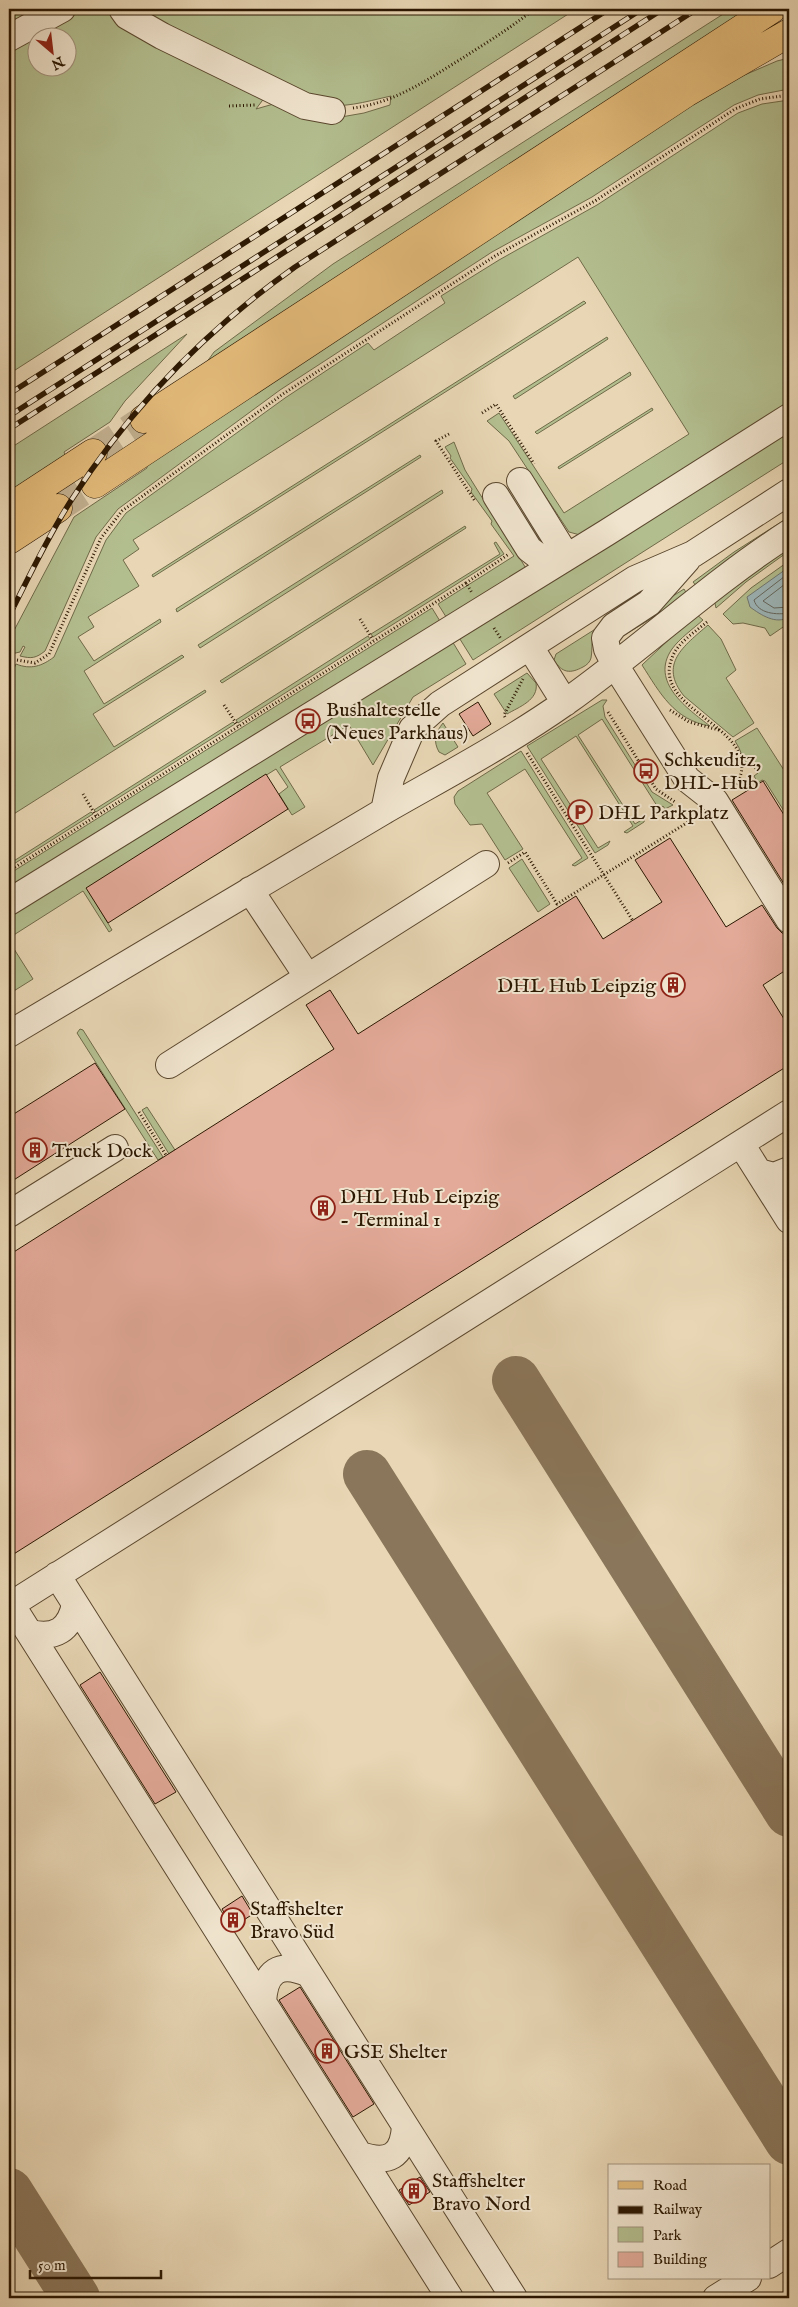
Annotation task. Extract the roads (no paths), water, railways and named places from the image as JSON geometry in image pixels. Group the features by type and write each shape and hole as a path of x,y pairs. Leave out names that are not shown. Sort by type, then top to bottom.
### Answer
{"main road":[{"path":"144,419 772,9"},
{"path":"95,484 686,93 783,41"},
{"path":"9,508 93,452"},
{"path":"9,540 58,508"}],"street":[{"path":"9,38 62,9"},
{"path":"122,9 127,16 162,36 284,96 305,106 332,111"},
{"path":"9,902 567,557 789,417"},
{"path":"529,476 567,557"},
{"path":"384,811 391,778 412,729 440,704 635,579 692,554 789,492"},
{"path":"487,501 529,549 546,562 567,557"},
{"path":"9,1034 507,740 565,703 615,666 752,557 789,533"},
{"path":"692,554 650,603 614,626 605,638 607,649 615,666 687,779 715,801 789,920"},
{"path":"521,652 565,703"},
{"path":"169,1065 486,864"},
{"path":"250,890 307,976"},
{"path":"450,2298 30,1633 10,1605 788,1116"},
{"path":"741,1144 789,1220"},
{"path":"9,1214 115,1148"},
{"path":"759,1172 774,1176 789,1170"},
{"path":"57,1575 514,2298"},
{"path":"30,1633 45,1636 60,1630 73,1619 75,1604"},
{"path":"263,2002 264,1985 276,1971 293,1967 309,1974"},
{"path":"360,2155 376,2160 393,2156 404,2143 405,2126"},
{"path":"770,2264 789,2252"},
{"path":"716,2298 745,2280"}],"water":[{"path":"789,567 789,617 779,620 774,619 764,616 750,607 747,597"}],"tunnel":[{"path":"93,453 144,419"},
{"path":"58,508 95,484"}],"railway":[{"path":"9,394 609,9"},
{"path":"9,416 642,9"},
{"path":"9,429 663,9"},
{"path":"9,616 55,527 95,465 119,433 172,372 231,317 295,267 697,9"}],"place":[{"name":"Bushaltestelle (Neues Parkhaus)","path":"308,721"},
{"name":"Schkeuditz, DHL-Hub","path":"646,771"},
{"name":"DHL Parkplatz","path":"580,812"},
{"name":"DHL Hub Leipzig","path":"673,985"},
{"name":"Truck Dock","path":"35,1150"},
{"name":"DHL Hub Leipzig - Terminal 1","path":"323,1208"},
{"name":"Staffshelter Bravo Süd","path":"233,1920"},
{"name":"GSE Shelter","path":"327,2051"},
{"name":"Staffshelter Bravo Nord","path":"414,2191"}]}
